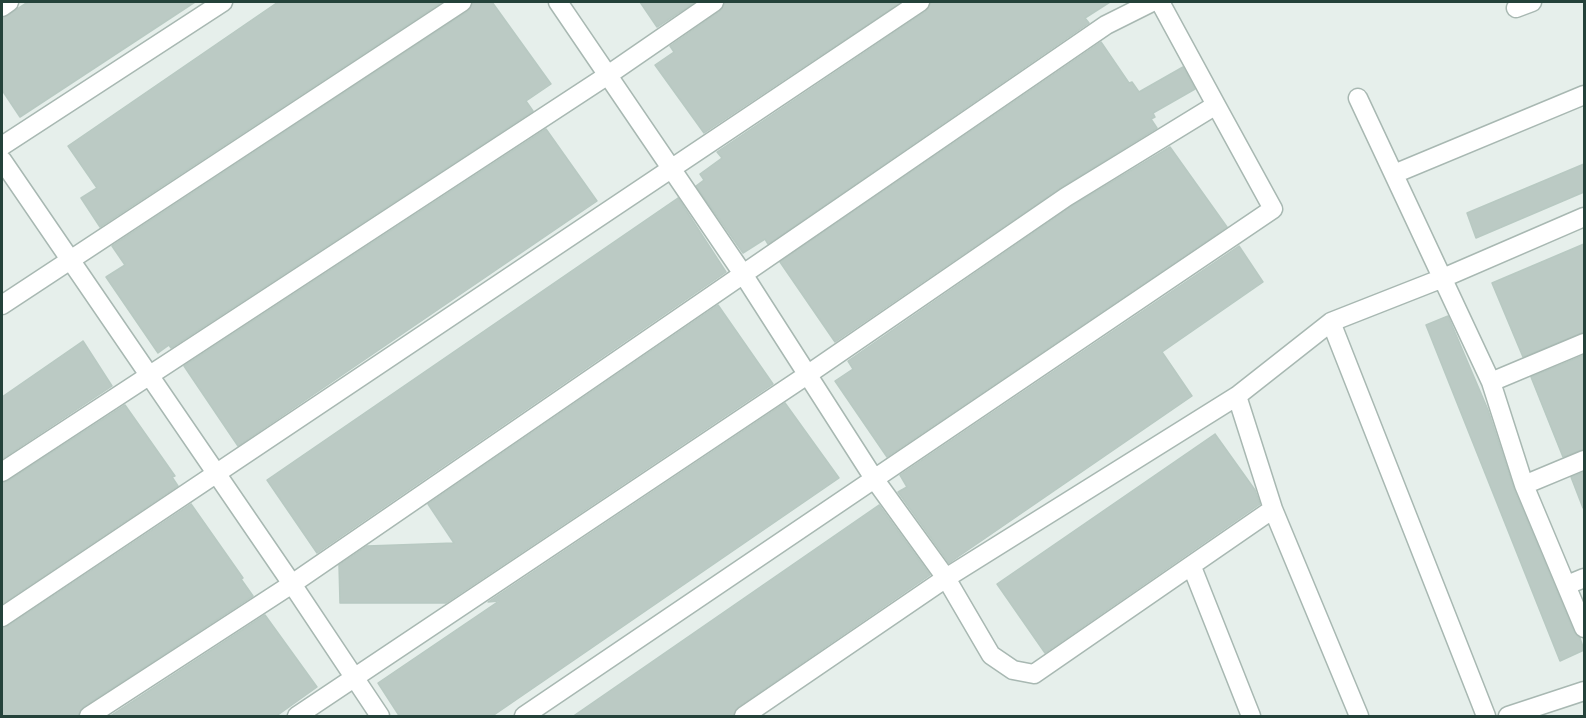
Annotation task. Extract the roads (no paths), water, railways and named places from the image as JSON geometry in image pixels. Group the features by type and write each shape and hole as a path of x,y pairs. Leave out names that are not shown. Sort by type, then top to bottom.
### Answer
{"street":[{"path":"2,7 9,2"},
{"path":"2,146 223,2"},
{"path":"2,305 462,2"},
{"path":"558,2 743,274 874,480 946,578 991,655 1013,670 1034,674 1273,509"},
{"path":"2,472 608,75 714,2"},
{"path":"2,617 920,2"},
{"path":"89,717 292,584 1106,25 1152,2"},
{"path":"524,717 1273,209 1160,2"},
{"path":"1394,174 1584,95"},
{"path":"1358,98 1491,382 1524,485 1584,628"},
{"path":"297,717 807,375 1066,197 1216,105"},
{"path":"2,160 68,260 292,584 380,717"},
{"path":"744,717 946,578 1237,396 1331,322 1443,278 1584,218"},
{"path":"1331,322 1485,717"},
{"path":"1491,382 1584,343"},
{"path":"1237,396 1273,509 1359,717"},
{"path":"1524,485 1584,460"},
{"path":"1192,567 1251,717"},
{"path":"1567,585 1584,578"},
{"path":"1508,717 1584,691"}]}
